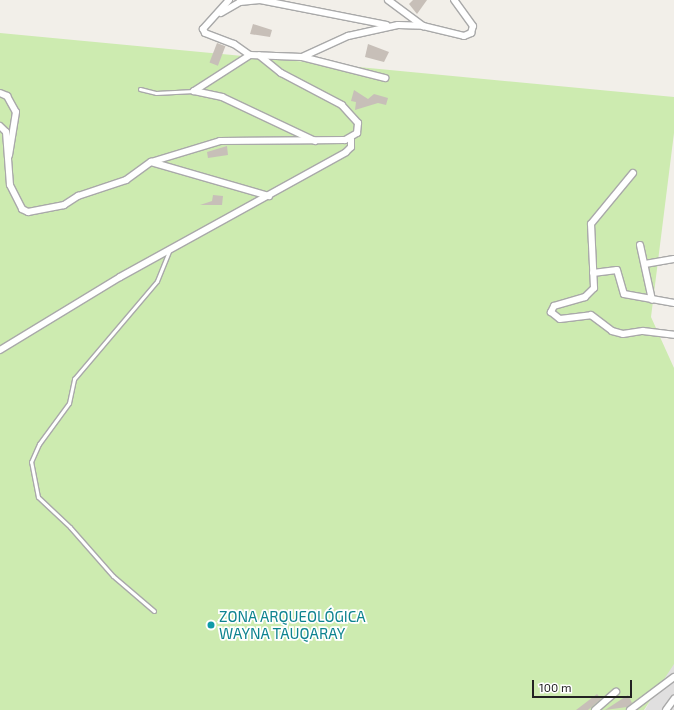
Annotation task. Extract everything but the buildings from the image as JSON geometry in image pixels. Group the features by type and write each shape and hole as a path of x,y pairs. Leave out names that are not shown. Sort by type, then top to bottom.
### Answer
{"street":[{"path":"219,14 229,0"},
{"path":"250,55 234,44 206,33 205,25 219,14 240,2 260,0 390,26 423,26 464,36 471,33 473,26 454,0"},
{"path":"388,0 423,26"},
{"path":"302,56 348,36 390,26"},
{"path":"194,91 250,55 302,56 386,78"},
{"path":"0,126 6,132 10,185 22,209 28,212 64,205 78,196 126,180 151,162 220,142 351,139 357,133 358,123 342,104 281,73 259,55"},
{"path":"194,91 222,97 315,141"},
{"path":"0,93 7,96 16,112 8,160"},
{"path":"0,350 170,250 346,152 351,147 351,139"},
{"path":"151,162 269,196"},
{"path":"633,173 592,224 592,292 554,306 552,316 564,318 591,315 612,331 623,334 644,331 674,335"},
{"path":"640,245 646,264 652,300"},
{"path":"646,264 674,259"},
{"path":"593,273 618,270 624,294 674,303"},
{"path":"630,710 674,677"},
{"path":"595,710 616,692"},
{"path":"666,710 674,699"}],"lane":[{"path":"140,89 156,93 194,91"},
{"path":"154,611 113,576 70,527 38,497 32,462 39,444 68,403 74,379 157,281 170,250"}],"shaded area":[{"path":"674,657 674,710 645,710"}],"green space":[{"path":"0,33 674,97 674,133 651,317 674,368 674,664 644,710 0,710"}],"place":[{"name":"ZONA ARQUEOLÓGICA WAYNA TAUQARAY","path":"211,625"}]}
